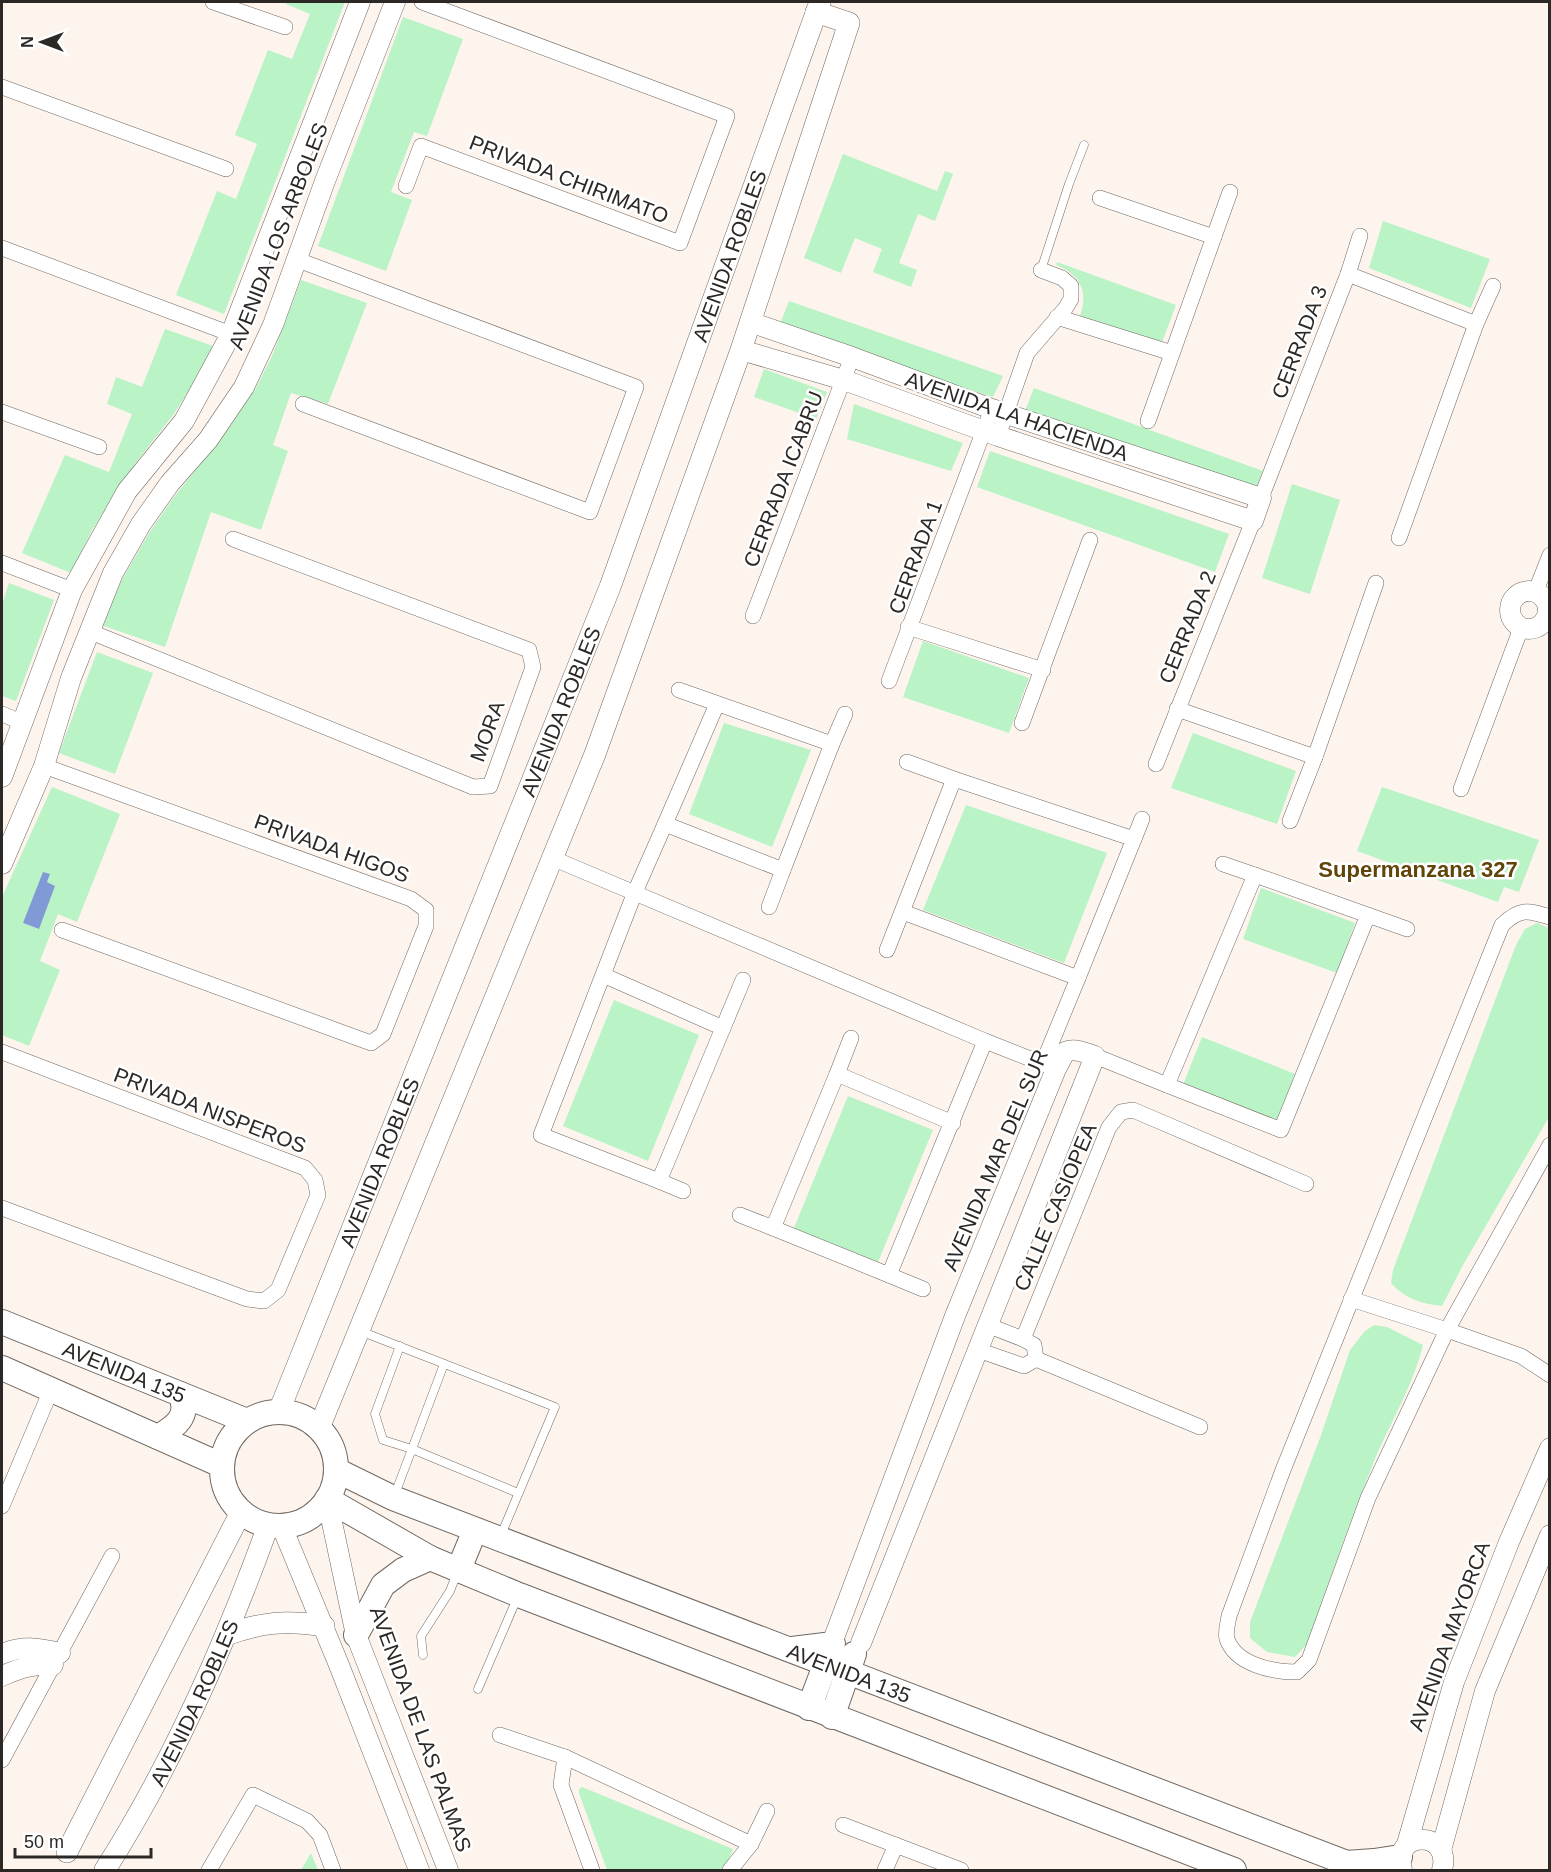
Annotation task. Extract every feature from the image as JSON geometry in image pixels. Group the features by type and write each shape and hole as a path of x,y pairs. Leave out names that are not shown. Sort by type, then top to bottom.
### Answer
{"main road":[{"name":"AVENIDA ROBLES","path":"279,1412 610,587 818,7 849,23 741,350 595,754 319,1428"},
{"name":"AVENIDA 135","path":"2,1322 247,1421"},
{"path":"2,1368 221,1465"},
{"path":"158,1437 170,1430 181,1419 185,1403 180,1394"},
{"path":"279,1412 301,1416 319,1428 332,1447 336,1470 334,1485 327,1499 317,1511 304,1521 275,1526 256,1522 241,1512 224,1488 221,1465 229,1440 237,1429 247,1421 263,1414 279,1412"},
{"name":"AVENIDA 135","path":"336,1470 393,1498 783,1649 843,1653 879,1685 1356,1867"},
{"path":"327,1499 430,1558 519,1595 1234,1870"},
{"name":"AVENIDA ROBLES","path":"67,1852 241,1512"},
{"name":"AVENIDA ROBLES","path":"105,1870 131,1830 179,1737 275,1526"},
{"path":"459,1569 475,1530"},
{"path":"359,1645 383,1585 403,1570 430,1558"},
{"path":"226,1635 274,1622 299,1622 324,1626"},
{"path":"809,1708 843,1653"},
{"path":"832,1717 843,1653"},
{"path":"1356,1867 1374,1861 1403,1857"}],"street":[{"path":"213,2 285,27"},
{"name":"AVENIDA LOS ARBOLES","path":"2,777 72,590 127,491 184,421 231,334 360,2"},
{"name":"AVENIDA LOS ARBOLES","path":"2,864 44,766 71,678 113,573 141,524 170,483 207,440 244,387 273,325 325,181 395,2"},
{"name":"PRIVADA CHIRIMATO","path":"406,186 421,146 680,243 727,116 422,2"},
{"path":"2,87 226,169"},
{"path":"296,169 325,181"},
{"path":"1148,421 1230,192"},
{"path":"1100,198 1214,237"},
{"path":"1348,274 1360,236"},
{"path":"2,248 231,334"},
{"path":"298,260 636,387 590,512 303,404"},
{"name":"CERRADA 1","path":"1041,270 1062,278 1071,286 1071,299 1027,353 999,412 908,627 1043,670"},
{"name":"CERRADA 3","path":"1261,498 1348,274 1476,324"},
{"path":"1399,538 1476,324 1493,286"},
{"path":"1057,317 1172,353"},
{"path":"750,322 999,412 1261,498 1253,521"},
{"name":"AVENIDA LA HACIENDA","path":"741,350 844,380 991,434 1253,521"},
{"name":"CERRADA ICABRU","path":"753,616 852,357"},
{"path":"2,412 99,447"},
{"path":"184,421 207,440"},
{"name":"CERRADA 2","path":"1253,521 1176,709 1315,757"},
{"name":"MORA","path":"91,632 473,787 490,786 533,667 529,650 233,539"},
{"path":"1022,723 1090,540"},
{"path":"1535,593 1550,555"},
{"path":"2,563 72,590"},
{"path":"1290,821 1376,583"},
{"path":"1461,789 1536,629 1544,621 1548,611 1544,600 1535,593 1523,592 1513,600 1510,606 1512,619 1536,629"},
{"path":"889,681 908,627"},
{"path":"44,667 71,678"},
{"path":"679,690 832,744"},
{"path":"683,1191 541,1135 635,892 717,704"},
{"path":"1156,764 1176,709"},
{"path":"2,714 21,722"},
{"path":"769,907 845,714"},
{"path":"907,762 1134,839"},
{"name":"PRIVADA HIGOS","path":"44,766 411,899 426,910 426,926 383,1034 371,1042 62,930"},
{"path":"887,950 954,779"},
{"path":"552,858 985,1041 1050,1066 1078,978 1142,819"},
{"path":"665,824 783,870"},
{"path":"1223,864 1407,929"},
{"path":"1167,1085 1255,875"},
{"path":"1550,917 1527,910 1512,915 1502,925 1283,1470 1229,1616 1226,1637 1235,1654 1276,1672 1297,1672 1309,1660 1368,1498 1447,1330 1550,1145"},
{"path":"903,912 1078,978"},
{"path":"843,1653 975,1357 1095,1056 1281,1130 1368,915"},
{"path":"603,975 723,1028"},
{"path":"659,1181 743,980"},
{"path":"773,1228 851,1038"},
{"path":"889,1275 985,1041"},
{"name":"AVENIDA MAR DEL SUR","path":"843,1653 941,1350 1050,1066 1065,1052 1071,1050 1095,1056"},
{"name":"PRIVADA NISPEROS","path":"2,1052 305,1168 315,1180 318,1195 278,1290 264,1301 247,1299 2,1208"},
{"path":"837,1074 953,1123"},
{"name":"CALLE CASIOPEA","path":"1023,1339 1109,1127 1121,1112 1133,1110 1306,1184"},
{"path":"740,1215 923,1289"},
{"path":"1351,1299 1521,1356 1550,1359"},
{"path":"987,1325 1034,1345 1036,1359"},
{"path":"941,1350 1024,1366 1036,1359"},
{"path":"1521,1356 1550,1375"},
{"path":"1036,1359 1200,1427"},
{"path":"2,1506 51,1390"},
{"name":"AVENIDA MAYORCA","path":"1403,1857 1454,1682 1509,1542 1550,1448"},
{"name":"AVENIDA DE LAS PALMAS","path":"327,1499 359,1645 448,1870"},
{"path":"275,1526 324,1626 418,1870"},
{"path":"1441,1865 1485,1691 1550,1535"},
{"path":"2,1760 112,1556"},
{"path":"339,1665 359,1645"},
{"path":"2,1654 13,1649 36,1647 57,1659"},
{"path":"2,1676 21,1667 57,1659"},
{"path":"356,1706 379,1695"},
{"path":"500,1735 565,1757 752,1844"},
{"path":"565,1757 561,1785 592,1870"},
{"path":"209,1870 253,1795 308,1821 320,1835 333,1870"},
{"path":"730,1870 752,1844 767,1811"},
{"path":"843,1825 961,1870"},
{"path":"1403,1857 1414,1840 1429,1840 1441,1865"},
{"path":"885,1870 896,1845"}],"lane":[{"path":"1041,270 1083,146"},
{"path":"358,1330 555,1407 499,1539"},
{"path":"400,1347 375,1414 383,1440 412,1449 518,1492"},
{"path":"393,1498 444,1364"},
{"path":"423,1655 421,1636 450,1591 459,1569"},
{"path":"478,1689 519,1595"}],"green space":[{"path":"287,2 345,2 224,314 176,295 217,191 236,199 257,144 235,135 268,50 292,59 310,14 286,4"},
{"path":"403,17 463,39 427,136 414,132 391,192 412,200 386,271 318,246"},
{"path":"843,154 937,191 945,171 953,174 935,221 918,214 899,263 917,270 911,287 873,272 882,249 855,238 841,273 804,258"},
{"path":"1383,221 1490,259 1471,308 1369,268"},
{"path":"1057,262 1176,305 1161,345 1080,316 1083,307 1083,292 1077,279 1056,265"},
{"path":"301,280 367,303 328,404 291,393 273,445 288,451 261,530 211,512 165,647 101,625 123,578 149,533 174,497 227,431 256,388 272,356"},
{"path":"789,301 1003,376 993,397 778,329"},
{"path":"165,329 216,347 174,414 117,490 91,532 71,573 22,553 65,455 109,472 132,414 107,404 116,377 142,387"},
{"path":"764,369 827,392 816,419 754,397"},
{"path":"1034,388 1263,471 1254,492 1025,411"},
{"path":"854,404 963,443 951,471 847,439"},
{"path":"990,451 1229,534 1215,572 977,487"},
{"path":"1292,484 1340,500 1310,594 1262,578"},
{"path":"9,583 54,600 16,701 2,696 2,604"},
{"path":"923,641 1029,678 1009,733 903,697"},
{"path":"97,652 153,673 115,774 59,753"},
{"path":"724,723 811,750 772,847 689,814"},
{"path":"1193,733 1296,771 1277,824 1171,788"},
{"path":"52,787 120,814 77,922 58,914 40,961 60,970 29,1046 2,1035 2,897","holes":["50,875 47,882 55,886 38,929 23,923"]},
{"path":"1382,787 1539,840 1519,892 1504,887 1498,902 1357,851"},
{"path":"966,805 1107,853 1064,963 923,910"},
{"path":"1261,888 1355,923 1337,973 1243,939"},
{"path":"1537,923 1549,928 1549,1117 1463,1265 1442,1306 1421,1302 1408,1297 1391,1283 1393,1270 1516,945 1525,929"},
{"path":"614,1000 699,1035 648,1161 563,1126"},
{"path":"1202,1037 1295,1074 1274,1127 1181,1090"},
{"path":"848,1096 933,1130 878,1262 794,1228"},
{"path":"1374,1325 1387,1327 1423,1345 1419,1360 1366,1482 1307,1644 1295,1657 1267,1652 1250,1638 1250,1622 1320,1438 1350,1350 1365,1331"},
{"path":"582,1787 733,1849 727,1864 720,1870 607,1870 579,1793"},
{"path":"311,1853 318,1870 301,1870"}],"water":[{"path":"43,872 50,874 47,882 55,886 39,929 23,923"}],"district":[{"name":"Supermanzana 327","path":"1418,869"}]}
